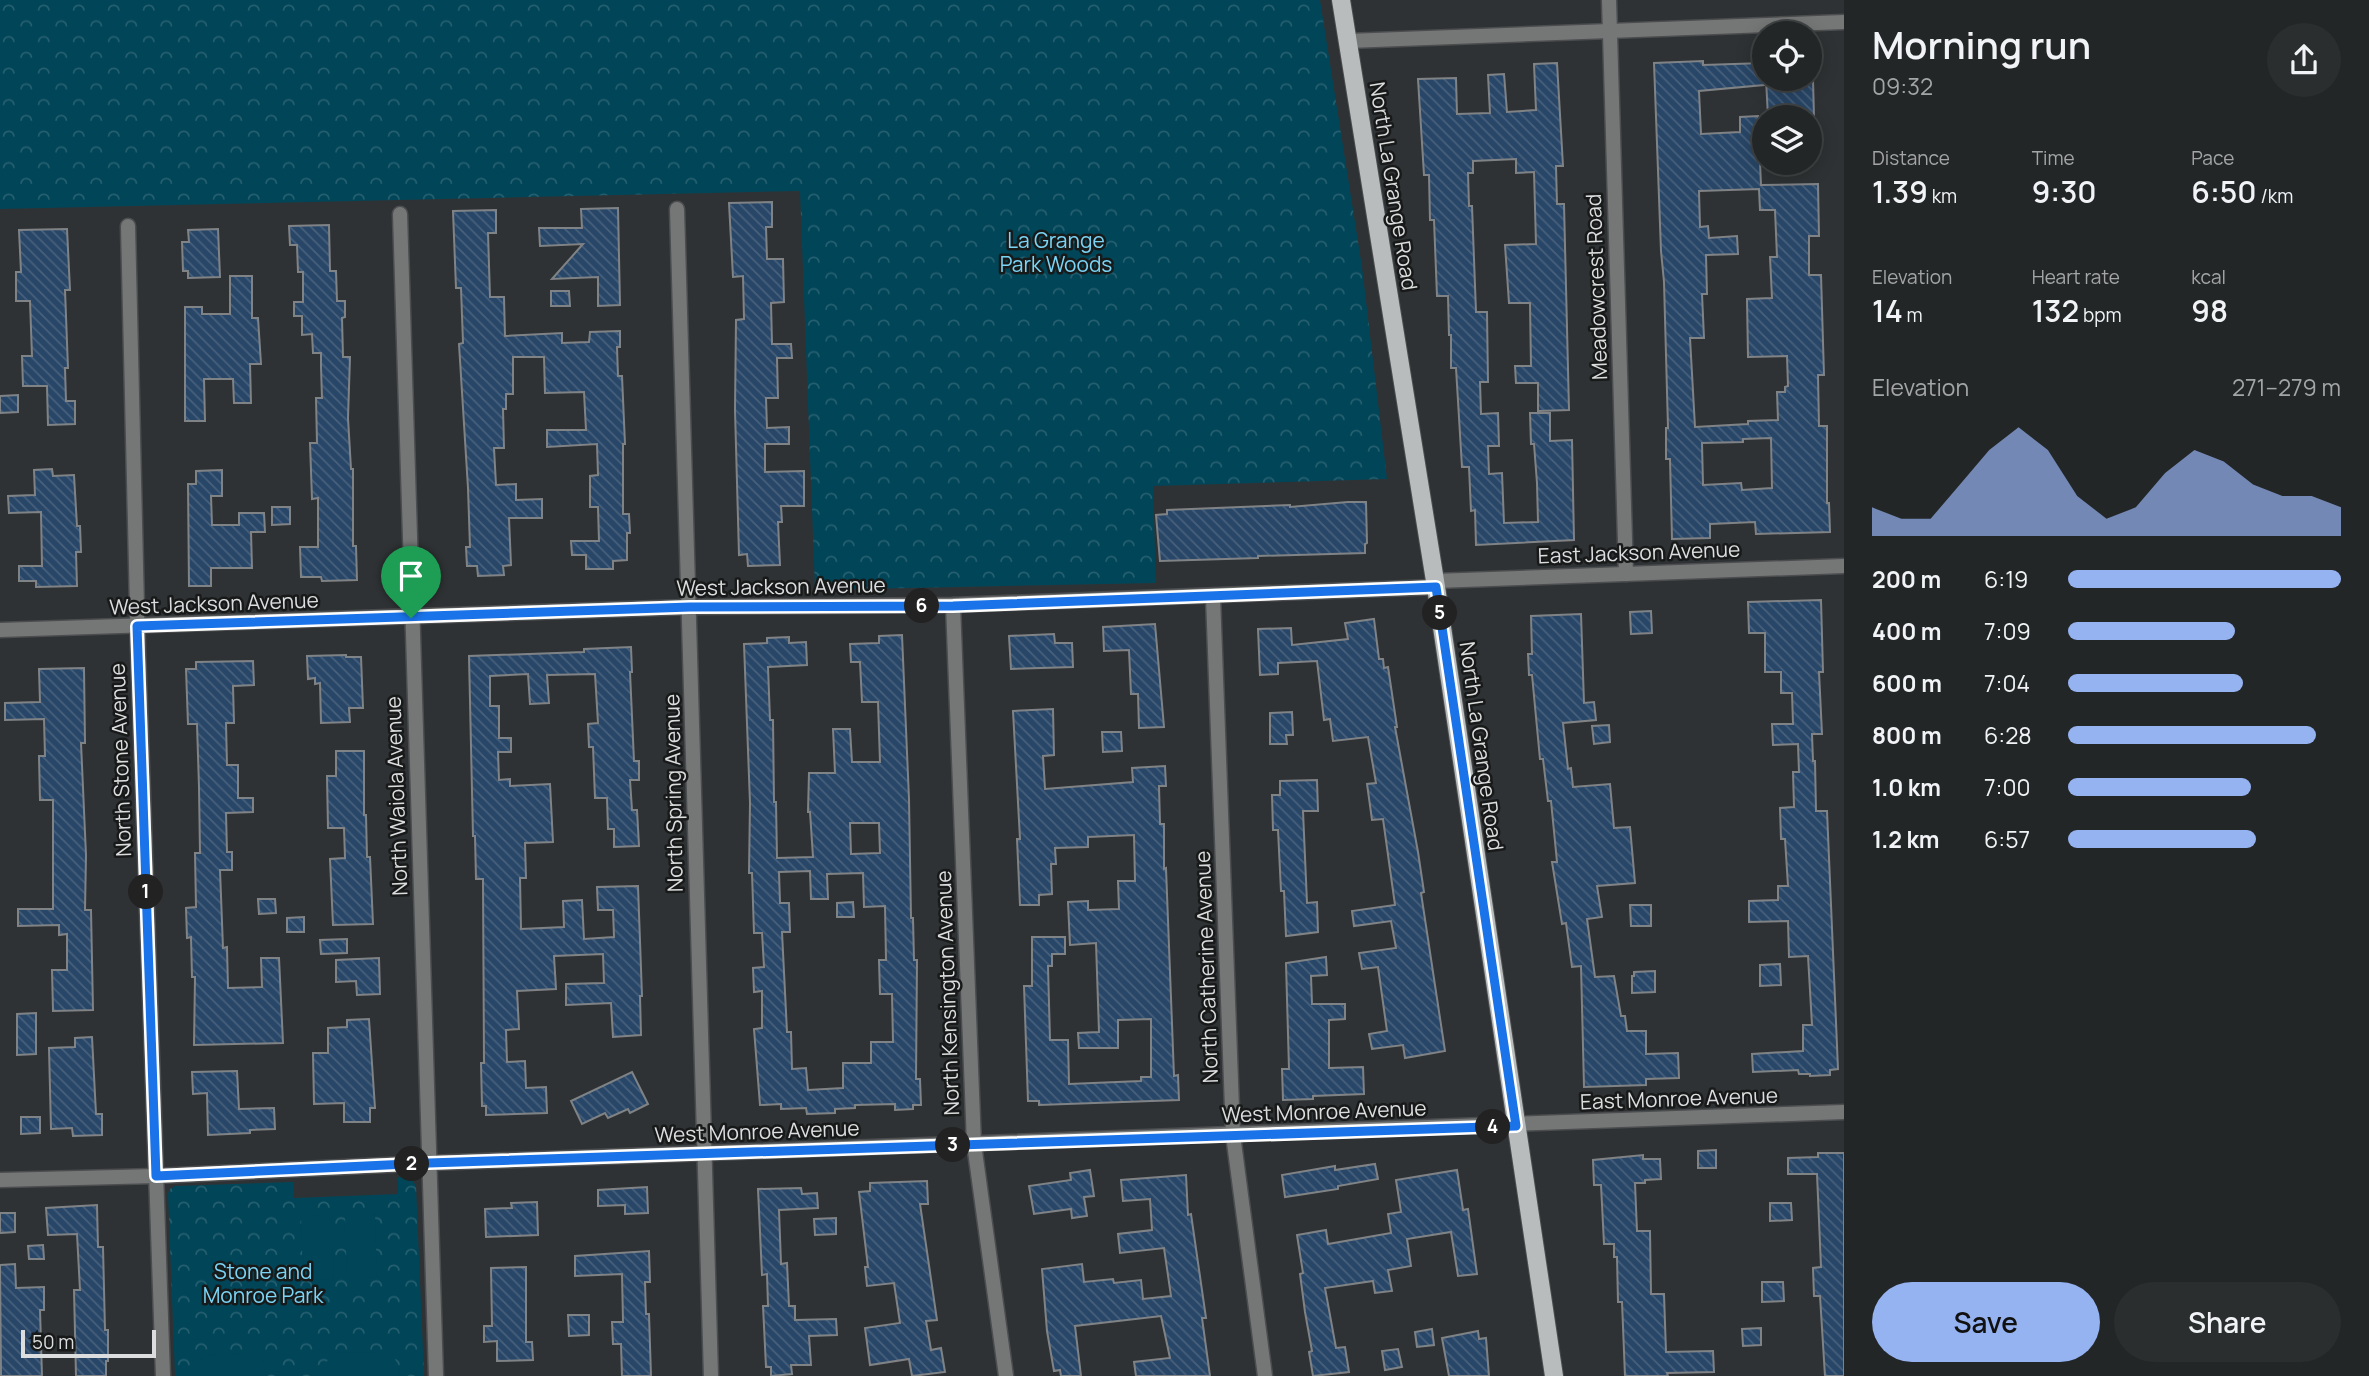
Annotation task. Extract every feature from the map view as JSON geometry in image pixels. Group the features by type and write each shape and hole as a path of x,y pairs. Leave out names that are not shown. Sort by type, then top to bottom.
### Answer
{"main road":[{"name":"North La Grange Road","path":"1341,0 1435,584 1554,1376"}],"street":[{"name":"Meadowcrest Road","path":"1609,0 1626,574"},
{"path":"1348,41 1844,22"},
{"name":"North Spring Avenue","path":"677,209 711,1376"},
{"name":"North Waiola Avenue","path":"400,214 436,1376"},
{"name":"North Stone Avenue","path":"128,226 137,626 163,1376"},
{"name":"East Jackson Avenue","path":"1435,584 1844,566"},
{"name":"West Jackson Avenue","path":"0,630 690,607 953,606 1213,597 1435,584"},
{"name":"North Catherine Avenue","path":"1213,597 1233,1135 1265,1376"},
{"name":"North Kensington Avenue","path":"953,606 974,1144 1006,1376"},
{"name":"East Monroe Avenue","path":"1516,1126 1844,1112"},
{"name":"West Monroe Avenue","path":"0,1180 1516,1126"}],"green space":[{"name":"La Grange Park Woods","path":"0,0 1320,0 1362,267 1387,479 1153,486 1156,583 815,590 800,191 0,209"},
{"name":"Stone and Monroe Park","path":"398,1177 411,1178 416,1186 424,1376 175,1376 168,1194 170,1189 175,1186 293,1182 294,1198 398,1194"},
{"path":"375,1213 377,1277 347,1278 345,1214"},
{"path":"331,1215 334,1279 303,1280 301,1216"},
{"path":"333,1352 392,1353 400,1376 322,1376 321,1371"},
{"path":"217,1353 260,1354 267,1376 192,1376 192,1362"}],"building":[{"path":"1703,61 1703,65 1752,63 1752,86 1699,91 1701,134 1740,132 1740,117 1752,116 1752,175 1761,175 1761,185 1818,184 1819,236 1809,236 1809,275 1821,275 1824,375 1818,375 1819,426 1827,426 1827,503 1830,532 1756,534 1755,522 1710,524 1710,538 1672,539 1670,459 1666,459 1668,428 1654,63","holes":["1759,189 1760,210 1775,210 1777,257 1770,257 1772,298 1747,299 1748,357 1787,356 1788,386 1785,387 1785,392 1777,392 1778,420 1695,427 1690,338 1704,338 1702,294 1707,294 1706,255 1738,254 1737,236 1709,238 1708,226 1700,227 1699,191","1771,438 1772,488 1742,490 1741,483 1703,485 1702,443"]},
{"path":"1557,63 1563,166 1556,166 1557,204 1564,204 1569,410 1538,411 1538,383 1516,383 1515,366 1531,366 1530,303 1509,303 1505,245 1536,244 1534,172 1516,173 1516,159 1473,161 1473,173 1468,173 1469,206 1472,206 1476,312 1487,312 1488,382 1480,382 1481,414 1498,413 1499,446 1488,446 1489,474 1502,473 1504,523 1538,522 1530,413 1550,413 1550,441 1572,440 1574,540 1476,545 1475,510 1471,511 1469,467 1462,467 1456,368 1451,368 1448,296 1437,296 1434,220 1430,220 1429,175 1424,175 1418,79 1456,78 1457,114 1490,113 1488,75 1504,74 1507,112 1536,110 1534,64"},
{"path":"1767,91 1813,91 1814,105 1767,105"},
{"path":"772,202 772,227 766,227 767,259 783,259 784,302 771,303 772,344 791,344 792,358 777,358 778,398 766,398 767,428 789,427 789,444 765,444 765,472 804,471 804,506 781,506 782,522 778,522 780,565 748,566 747,554 739,555 735,410 736,320 744,319 743,276 733,277 729,203"},
{"path":"618,208 620,305 598,306 598,277 552,279 583,244 540,246 539,228 582,228 581,209"},
{"path":"496,210 496,233 488,233 490,297 504,297 505,336 562,333 562,343 589,342 590,332 620,331 620,347 617,347 618,376 622,376 625,444 623,514 629,514 630,533 627,533 627,560 613,561 613,569 586,569 586,555 572,555 571,541 599,541 598,507 590,507 590,476 598,475 597,444 547,447 547,430 586,430 584,392 545,393 544,357 513,357 513,394 506,394 506,409 503,409 504,448 494,448 496,485 516,484 516,500 542,499 542,518 509,518 511,565 503,566 504,575 478,576 477,566 467,566 466,547 470,547 459,344 463,343 461,288 456,288 453,211"},
{"path":"329,225 330,271 336,271 337,301 345,301 345,317 342,318 343,357 350,357 348,418 353,469 353,546 356,546 357,580 322,581 321,577 301,577 300,547 318,547 318,498 312,499 310,443 317,443 316,398 322,398 321,353 313,353 312,334 302,335 302,316 294,316 294,302 303,302 303,272 298,272 297,245 290,245 289,226"},
{"path":"67,229 70,290 65,290 68,368 65,368 66,401 75,401 75,424 48,425 47,386 23,386 22,356 32,356 30,301 16,301 16,272 21,272 19,230"},
{"path":"218,229 220,277 188,278 188,271 183,271 182,242 189,242 188,230"},
{"path":"230,276 252,276 252,318 258,318 261,364 250,364 251,403 234,403 233,379 204,379 205,421 185,421 185,307 202,307 202,314 230,314"},
{"path":"551,291 569,291 570,306 551,306"},
{"path":"18,395 18,412 0,413 0,396"},
{"path":"52,469 53,476 74,475 81,552 76,552 77,586 36,587 36,581 19,581 19,566 42,566 41,512 9,513 8,496 35,495 34,470"},
{"path":"222,470 222,496 211,496 212,525 239,525 239,513 264,513 265,532 251,532 252,568 211,568 211,586 189,586 188,484 196,484 196,471"},
{"path":"1366,502 1365,553 1160,561 1156,515 1167,514 1167,510 1290,507"},
{"path":"272,507 290,507 290,524 272,525"},
{"path":"1821,600 1823,672 1819,672 1822,734 1812,734 1816,811 1827,811 1838,1069 1830,1070 1830,1075 1810,1076 1799,1074 1798,1070 1753,1072 1752,1054 1803,1051 1803,1025 1812,1025 1808,956 1789,957 1788,921 1749,922 1749,901 1778,900 1778,886 1788,886 1785,839 1781,839 1780,808 1794,807 1793,772 1799,772 1798,744 1773,745 1772,724 1793,724 1792,693 1781,693 1781,672 1765,672 1765,633 1749,633 1748,602"},
{"path":"1651,611 1652,633 1631,634 1630,612"},
{"path":"1581,614 1584,703 1594,702 1596,720 1563,723 1568,769 1571,768 1573,787 1610,784 1614,828 1630,827 1635,883 1597,886 1602,917 1587,919 1595,977 1614,976 1621,1016 1625,1016 1627,1031 1646,1031 1646,1054 1678,1053 1679,1078 1646,1079 1646,1085 1584,1087 1581,966 1572,967 1566,923 1562,924 1552,862 1557,862 1551,801 1548,801 1543,759 1540,759 1532,675 1529,675 1528,654 1532,654 1531,616"},
{"path":"1374,619 1379,659 1383,659 1384,668 1388,667 1395,727 1424,892 1421,893 1445,1051 1405,1058 1403,1045 1372,1049 1369,1034 1387,1031 1378,967 1362,969 1359,953 1396,948 1391,921 1354,926 1352,911 1395,905 1383,819 1372,820 1367,784 1376,783 1368,737 1333,741 1330,719 1324,720 1317,661 1278,663 1278,674 1260,675 1258,629 1291,628 1292,645 1348,639 1345,623"},
{"path":"1155,624 1164,727 1139,728 1138,694 1131,694 1129,650 1104,651 1103,627"},
{"path":"1054,634 1055,643 1072,643 1073,667 1011,669 1009,636"},
{"path":"902,635 911,918 914,960 917,960 916,1079 920,1079 921,1105 913,1105 913,1109 895,1110 895,1104 855,1105 855,1108 835,1109 835,1113 807,1114 806,1108 781,1109 781,1104 760,1105 754,1029 762,1028 762,991 754,992 753,968 764,967 762,933 754,933 752,873 749,873 750,803 744,644 767,643 767,638 789,637 789,643 806,642 807,665 768,667 770,720 773,720 777,858 813,857 808,812 809,773 835,773 833,729 850,729 852,762 880,762 878,702 862,702 860,662 851,662 850,644 879,643 879,636","holes":["850,823 879,823 880,853 851,854","810,871 811,899 828,899 827,874 863,873 864,907 885,906 886,960 879,960 880,994 892,994 893,1042 871,1042 871,1063 843,1063 843,1088 808,1090 806,1068 792,1069 791,1032 787,1032 782,932 790,932 789,903 780,903 779,872"]},
{"path":"631,647 634,761 639,761 639,780 630,780 632,810 637,810 639,846 614,847 614,829 608,829 607,798 595,798 593,747 589,747 588,724 598,723 595,674 547,675 549,703 530,704 528,674 490,676 490,706 499,706 499,738 511,738 511,752 498,752 499,780 510,779 510,786 550,784 553,842 525,843 526,878 520,878 521,929 564,927 563,901 582,900 584,939 614,937 613,910 598,910 597,887 638,886 642,996 641,1035 613,1037 611,1003 566,1005 566,984 604,983 603,954 554,956 556,989 517,991 519,1029 506,1030 507,1062 525,1061 526,1088 546,1087 547,1113 486,1115 486,1106 482,1106 481,1063 484,1063 483,879 476,879 473,836 469,656 584,652 584,649"},
{"path":"307,656 361,657 363,708 349,708 350,722 321,723 320,683 315,684 315,678 308,679"},
{"path":"253,661 254,685 233,686 234,723 226,723 227,765 238,765 238,798 253,798 253,812 226,813 227,852 232,852 232,870 220,870 223,948 227,947 228,988 262,987 261,958 279,958 283,1043 194,1045 195,977 192,977 191,937 187,938 186,908 196,907 195,853 200,853 199,787 197,724 188,724 186,669 196,669 196,662"},
{"path":"84,668 85,743 81,743 86,855 85,910 91,910 93,1010 53,1011 52,970 67,970 67,934 59,935 59,925 18,926 18,909 53,909 53,800 40,800 39,756 45,756 44,719 5,720 5,703 40,702 39,669"},
{"path":"1053,709 1054,755 1043,756 1045,789 1133,782 1132,768 1165,766 1166,786 1159,786 1160,824 1164,824 1174,1076 1178,1075 1179,1100 1039,1105 1039,1101 1028,1101 1024,986 1032,986 1032,937 1065,937 1065,954 1052,954 1052,966 1048,966 1050,1040 1068,1040 1069,1084 1141,1081 1141,1077 1151,1077 1151,1019 1118,1020 1118,1048 1079,1048 1078,1033 1099,1032 1096,943 1070,945 1068,902 1088,901 1088,910 1119,909 1118,881 1135,881 1134,835 1088,837 1088,847 1055,848 1056,864 1051,864 1052,894 1039,895 1039,905 1020,905 1017,839 1020,839 1013,711"},
{"path":"1292,712 1293,735 1286,735 1287,744 1270,744 1270,713"},
{"path":"1609,725 1610,742 1594,744 1592,726"},
{"path":"1102,732 1121,732 1122,751 1103,752"},
{"path":"336,751 364,751 364,815 367,857 370,857 373,924 333,925 330,859 345,858 344,828 328,828 327,776 336,776"},
{"path":"1317,780 1318,811 1303,811 1307,903 1317,902 1318,932 1286,936 1278,830 1273,830 1272,795 1280,795 1280,781"},
{"path":"258,899 275,899 276,913 259,914"},
{"path":"853,902 854,917 837,917 837,903"},
{"path":"1630,905 1651,905 1651,926 1631,926"},
{"path":"304,917 304,932 287,932 287,918"},
{"path":"347,939 347,953 321,954 320,940"},
{"path":"1326,957 1327,975 1311,976 1312,1004 1345,1004 1345,1019 1329,1020 1329,1068 1363,1067 1364,1094 1283,1100 1282,1069 1289,1069 1286,963"},
{"path":"379,958 380,994 357,995 356,981 336,982 336,960"},
{"path":"1780,964 1781,985 1760,986 1760,965"},
{"path":"1655,971 1655,992 1632,993 1634,972"},
{"path":"36,1013 36,1054 17,1055 17,1014"},
{"path":"369,1019 375,1108 370,1108 370,1122 344,1122 344,1103 314,1104 313,1053 328,1053 328,1028 347,1027 347,1020"},
{"path":"92,1037 96,1114 102,1114 102,1135 73,1136 72,1128 51,1129 49,1048 75,1047 75,1038"},
{"path":"237,1071 239,1109 274,1108 275,1129 208,1135 207,1093 193,1094 192,1072"},
{"path":"632,1072 648,1104 630,1113 628,1109 608,1118 605,1113 582,1124 571,1101"},
{"path":"21,1117 40,1117 40,1133 21,1134"},
{"path":"1716,1150 1716,1168 1698,1168 1698,1151"},
{"path":"1818,1153 1844,1153 1844,1376 1825,1376 1820,1296 1814,1296 1813,1268 1821,1267 1817,1174 1788,1174 1788,1158 1818,1157"},
{"path":"1643,1155 1643,1159 1660,1159 1661,1179 1635,1183 1637,1231 1650,1231 1651,1294 1664,1294 1666,1352 1713,1351 1714,1372 1625,1376 1617,1257 1614,1257 1614,1244 1604,1244 1601,1185 1594,1185 1593,1160"},
{"path":"1375,1164 1378,1179 1338,1186 1338,1189 1285,1197 1282,1175 1335,1166 1335,1170"},
{"path":"1090,1170 1094,1196 1084,1197 1087,1216 1072,1218 1071,1209 1034,1214 1029,1186 1071,1180 1070,1173"},
{"path":"1457,1170 1463,1210 1468,1209 1477,1274 1458,1276 1451,1232 1407,1239 1411,1266 1388,1270 1392,1291 1375,1293 1373,1281 1325,1288 1336,1348 1345,1347 1349,1372 1313,1376 1297,1235 1326,1230 1328,1244 1391,1233 1388,1214 1401,1212 1396,1180"},
{"path":"1186,1175 1188,1215 1191,1214 1206,1318 1202,1318 1210,1376 1136,1376 1134,1362 1170,1358 1161,1316 1075,1326 1081,1376 1061,1376 1060,1370 1054,1371 1047,1331 1042,1269 1082,1264 1084,1282 1141,1280 1143,1299 1171,1296 1164,1248 1120,1253 1118,1234 1152,1230 1150,1199 1123,1201 1121,1180"},
{"path":"927,1181 928,1204 920,1204 937,1320 926,1321 931,1350 941,1348 945,1372 912,1376 909,1359 870,1365 865,1328 900,1323 894,1283 867,1286 865,1267 868,1267 859,1192 870,1191 870,1183"},
{"path":"647,1187 648,1213 625,1214 625,1205 598,1206 598,1190"},
{"path":"801,1188 802,1194 817,1193 818,1208 779,1210 781,1264 787,1263 789,1306 795,1306 795,1320 836,1319 837,1335 809,1336 811,1365 791,1365 792,1374 771,1376 771,1367 766,1367 763,1306 768,1306 767,1274 762,1275 758,1189"},
{"path":"537,1202 538,1235 486,1237 485,1209 512,1208 511,1203"},
{"path":"1770,1203 1791,1203 1792,1220 1770,1221"},
{"path":"97,1205 98,1247 103,1247 108,1361 106,1376 76,1376 74,1290 80,1290 77,1234 48,1235 46,1208"},
{"path":"0,1213 15,1213 15,1232 0,1233"},
{"path":"836,1218 836,1234 815,1235 814,1219"},
{"path":"43,1245 44,1259 29,1259 28,1246"},
{"path":"649,1251 650,1282 645,1282 651,1376 622,1376 621,1344 613,1344 612,1322 623,1322 622,1274 575,1276 575,1256"},
{"path":"15,1264 16,1288 44,1287 44,1310 40,1310 42,1376 1,1376 0,1265"},
{"path":"526,1267 526,1342 532,1342 533,1360 497,1361 497,1341 484,1342 484,1326 492,1326 491,1268"},
{"path":"1762,1282 1783,1282 1784,1301 1762,1302"},
{"path":"568,1315 589,1315 589,1335 569,1336"},
{"path":"1761,1328 1761,1345 1743,1346 1742,1329"},
{"path":"1432,1329 1434,1345 1417,1347 1415,1332"},
{"path":"1478,1331 1479,1339 1486,1338 1489,1376 1449,1376 1442,1338"},
{"path":"1398,1349 1402,1367 1385,1370 1382,1351"}],"route":[{"path":"1436,587 1516,1126 429,1163 156,1176 137,626 411,618 690,607 953,606 1436,587"}]}
